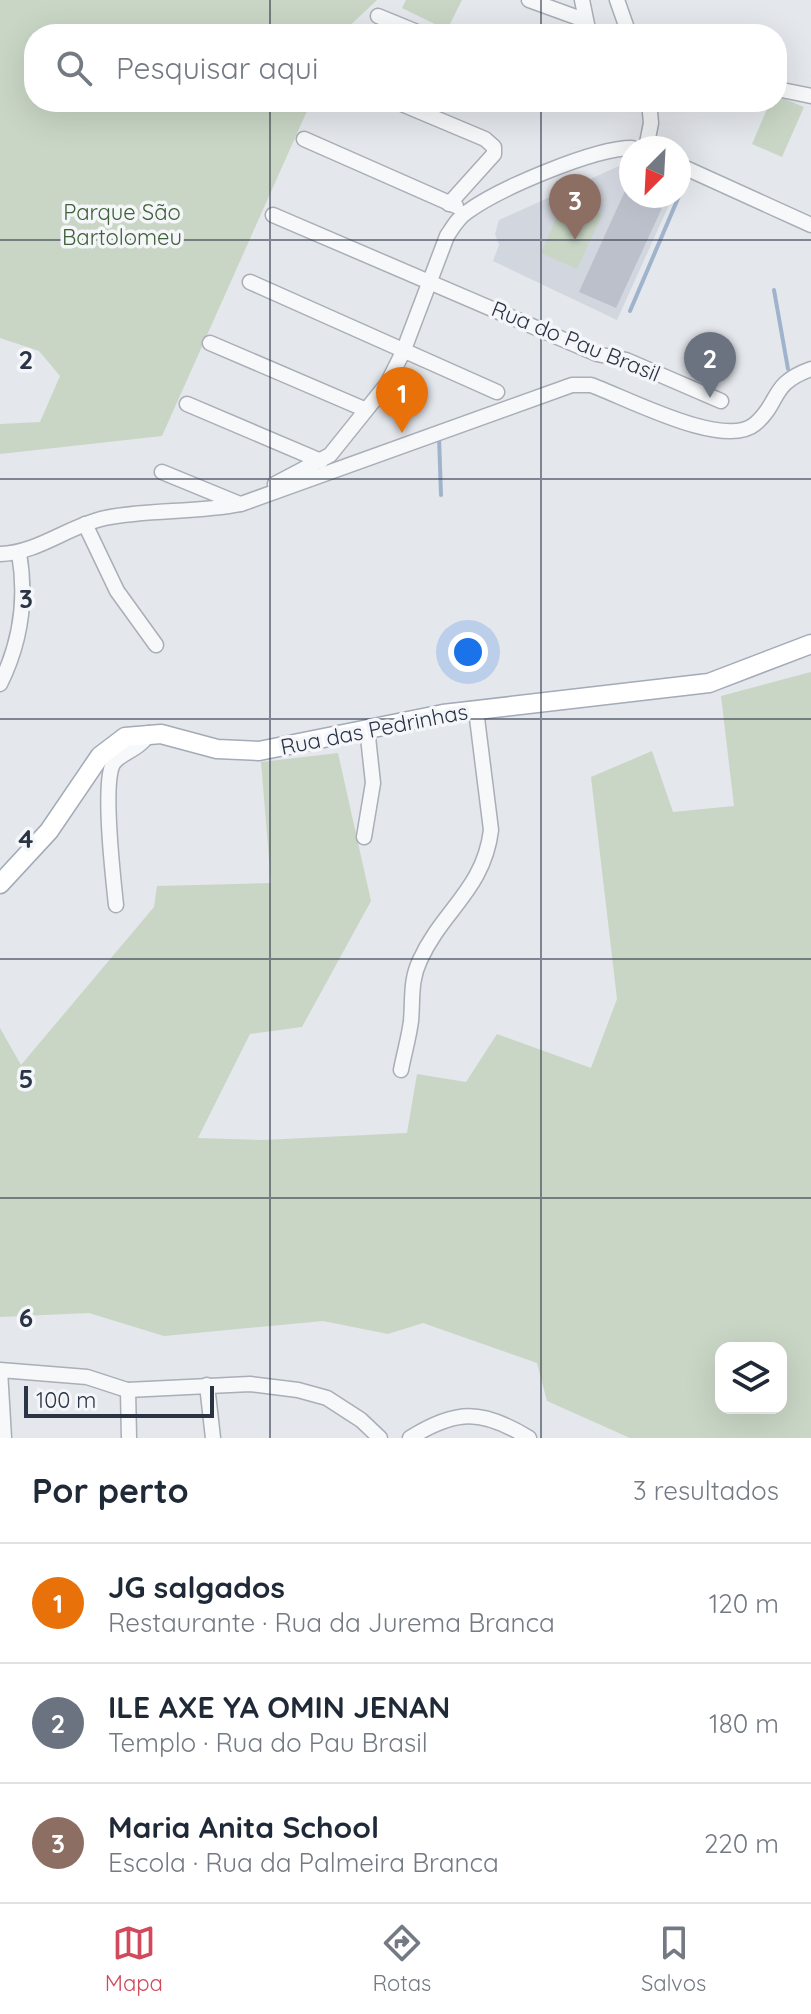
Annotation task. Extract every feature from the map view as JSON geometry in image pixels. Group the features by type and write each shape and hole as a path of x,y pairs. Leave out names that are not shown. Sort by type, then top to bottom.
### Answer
{"main road":[{"name":"Rua das Pedrinhas","path":"0,884 49,831 109,746 125,737 149,733 238,752 278,747 476,710 709,683 811,644"}],"street":[{"path":"529,0 581,24"},
{"path":"582,0 586,24"},
{"path":"617,0 625,24"},
{"path":"378,16 398,24"},
{"path":"787,91 811,96"},
{"path":"421,112 485,139 495,151 449,204"},
{"path":"648,136 650,112"},
{"path":"304,139 468,211"},
{"path":"260,497 276,483 321,461 387,384 403,352 447,236 468,211 557,169 619,148"},
{"path":"691,170 811,225"},
{"name":"Rua do Pau Brasil","path":"273,215 597,354 626,360 721,401"},
{"path":"250,282 497,392"},
{"path":"210,343 364,409"},
{"path":"0,554 19,553 85,524 119,516 197,511 241,504 572,385 591,385 706,428 727,433 743,431 758,422 782,384 811,369"},
{"path":"187,404 321,461"},
{"path":"162,472 241,504"},
{"path":"85,524 117,591 156,645"},
{"path":"0,684 13,656 22,620 23,577 19,553"},
{"path":"401,1070 410,1025 411,990 421,957 476,880 488,849 491,830 476,710"},
{"path":"364,837 373,783 367,728"},
{"path":"116,905 110,852 111,769 120,757 143,744 149,733"},
{"path":"4,1438 0,1370 87,1377 128,1390 250,1384 310,1392 342,1407 380,1438"},
{"path":"207,1385 213,1438"},
{"path":"128,1390 129,1438"},
{"path":"410,1438 443,1420 464,1415 499,1422 529,1438"},
{"path":"492,1438 499,1422"}],"shaded area":[{"path":"619,166 619,208 668,208 617,320 493,261 499,245 495,234 499,220"}],"green space":[{"name":"Parque São Bartolomeu","path":"0,0 377,0 352,24 24,24 24,112 307,112 162,436 0,454 0,424 40,422 60,376 39,351 0,338"},
{"path":"406,0 462,0 450,24 435,24 402,8"},
{"path":"787,100 804,107 782,157 752,144 766,112 787,112"},
{"path":"565,198 602,215 577,269 541,253"},
{"path":"811,672 811,1438 630,1438 547,1401 537,1363 423,1323 388,1334 323,1321 164,1336 89,1313 0,1317 0,1028 21,1065 154,907 157,886 271,883 261,762 338,753 371,901 302,1027 250,1034 198,1138 263,1140 407,1133 417,1074 466,1082 497,1034 591,1068 617,999 591,777 652,751 673,812 734,806 721,696"}],"building":[{"path":"619,204 619,208 662,208 616,308 579,292"}],"waterway":[{"path":"630,311 674,208"},
{"path":"774,290 788,369"},
{"path":"439,437 441,495"}],"place":[{"name":"Maria Anita School","path":"575,240"},
{"name":"ILE AXE YA OMIN JENAN","path":"710,398"},
{"name":"JG salgados","path":"402,433"}]}
